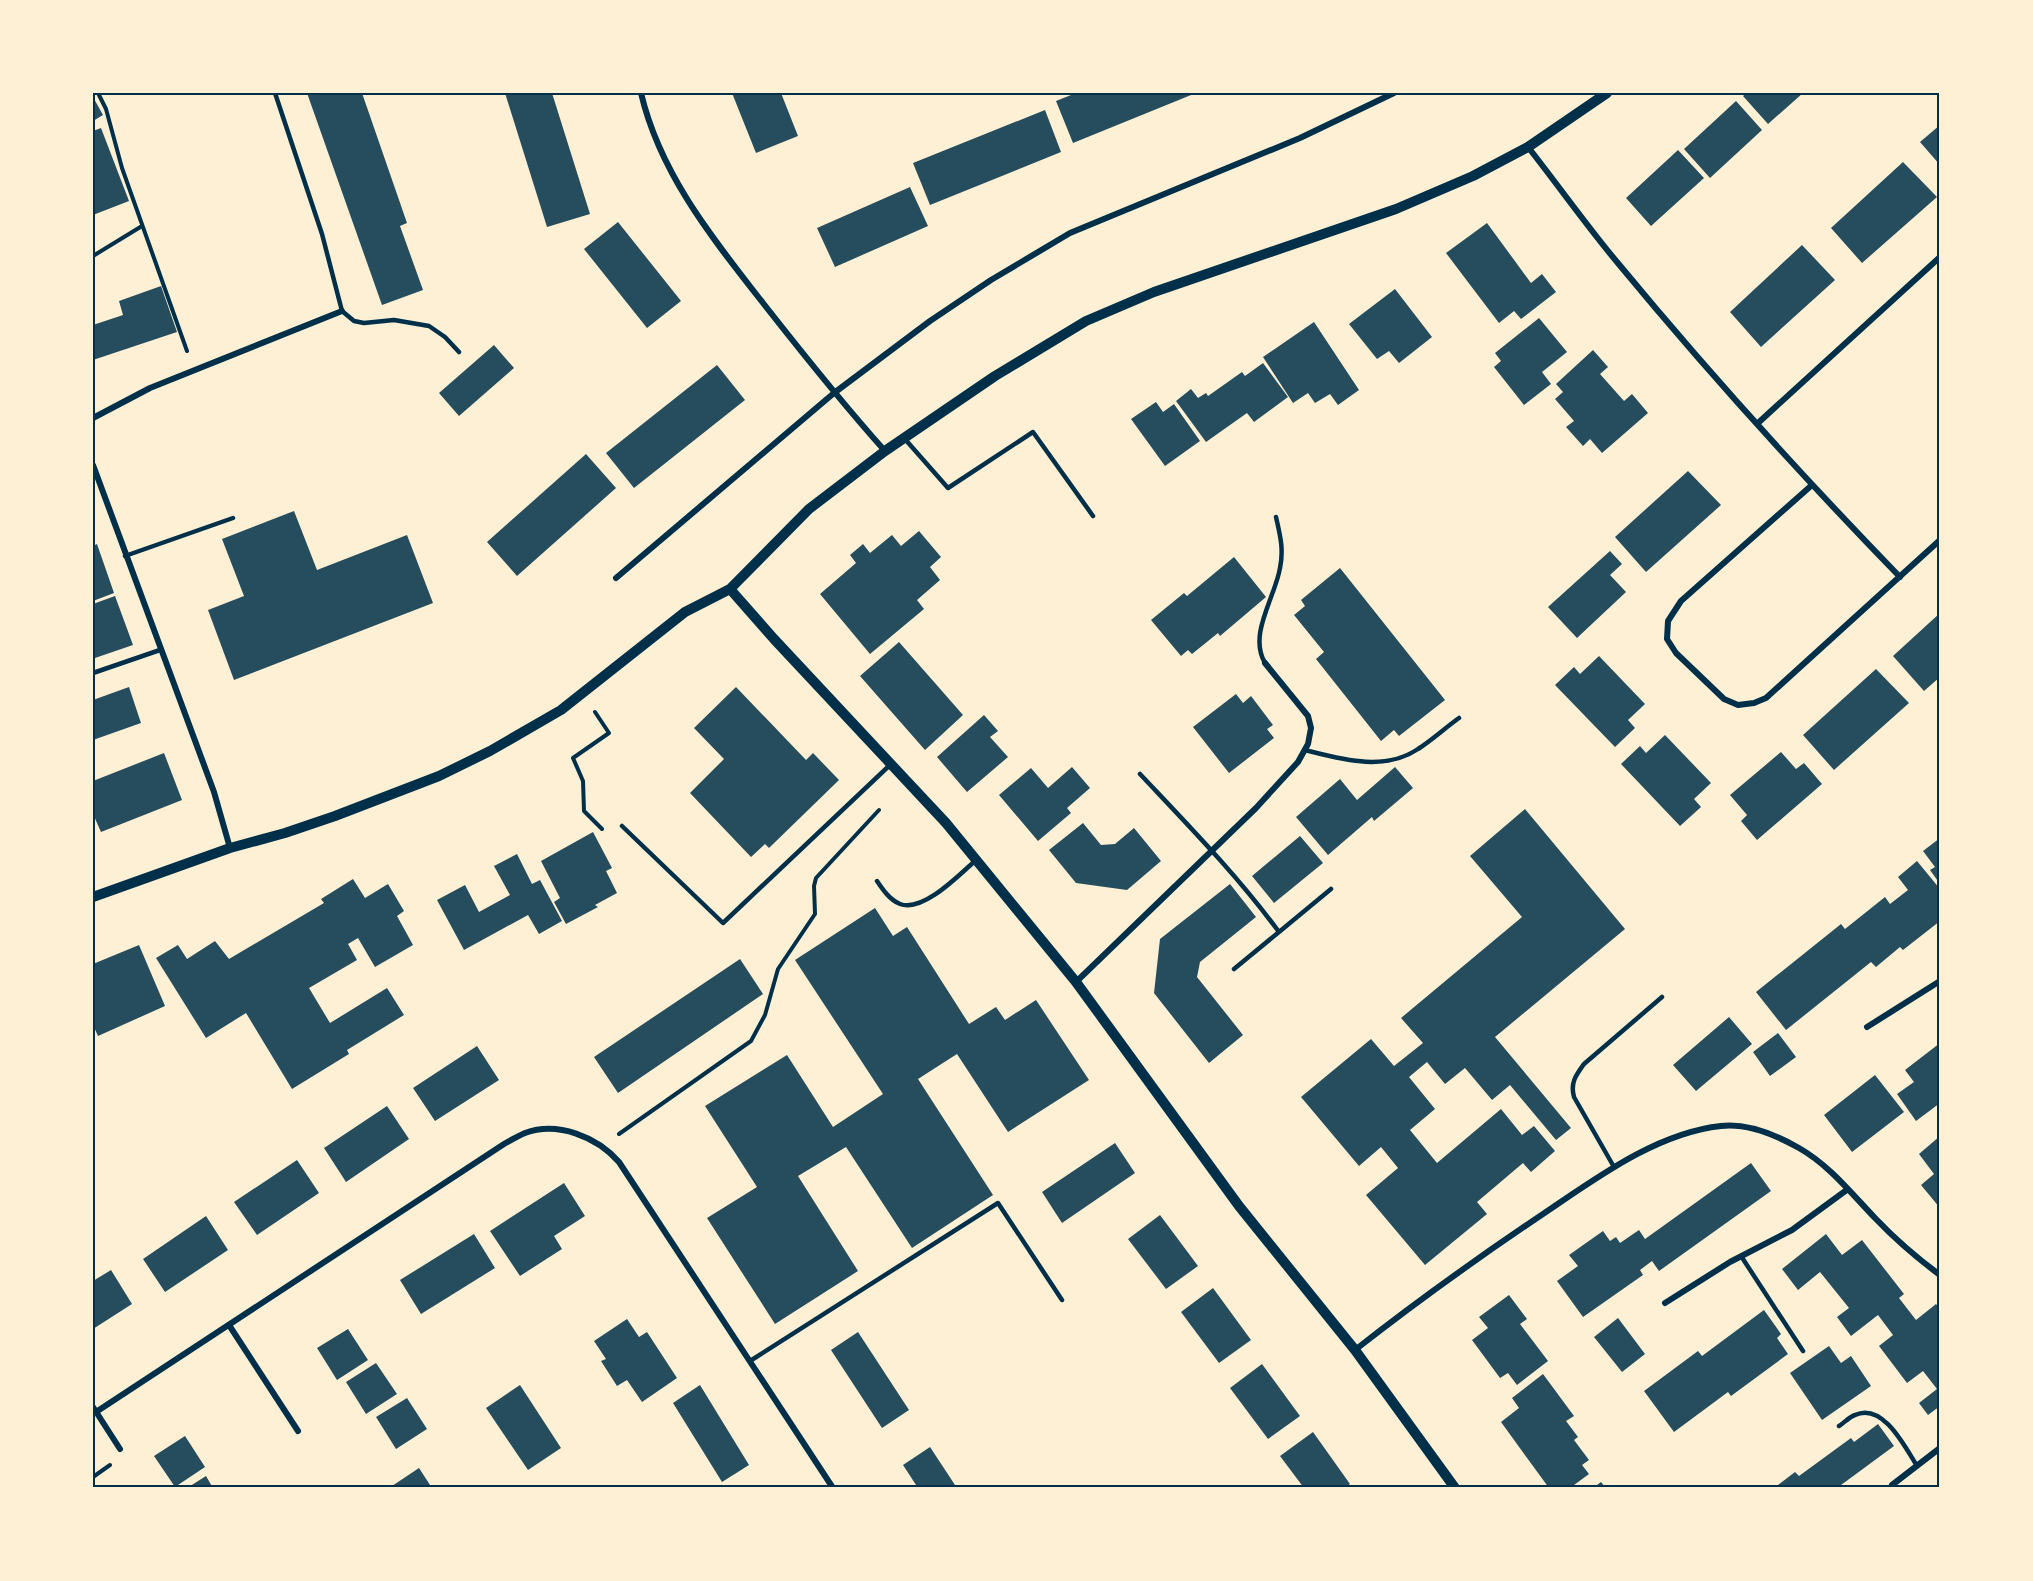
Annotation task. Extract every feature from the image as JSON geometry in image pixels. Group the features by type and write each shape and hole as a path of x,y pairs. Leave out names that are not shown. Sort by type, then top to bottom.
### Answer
{"street":[{"path":"641,93 665,162 709,233 834,393 885,451"},
{"path":"616,578 834,393 930,321 991,280 1070,233 1300,138 1394,93"},
{"path":"93,897 230,848 335,816 439,776 490,751 561,710 685,612 730,589 809,509 885,451 996,376 1086,321 1154,292 1396,209 1473,176 1528,147 1607,93"},
{"path":"1528,147 1616,261 1812,485 1900,577"},
{"path":"1758,423 1940,257"},
{"path":"93,418 150,388 342,311"},
{"path":"93,465 214,792 230,848"},
{"path":"1812,485 1681,601 1668,621 1667,639 1682,659 1724,699 1738,705 1754,703 1766,698 1940,540"},
{"path":"730,589 946,823 1076,982 1239,1206 1355,1350 1455,1488"},
{"path":"1076,982 1282,782 1305,750 1311,728 1308,716 1265,663"},
{"path":"1867,1027 1940,981"},
{"path":"1355,1350 1468,1264 1614,1167 1678,1136 1722,1126 1751,1128 1800,1148 1826,1167 1917,1258 1940,1275"},
{"path":"120,1449 95,1410 229,1325 504,1144 527,1132 558,1130 574,1133 603,1146 619,1162 833,1488"},
{"path":"1665,1303 1741,1256 1792,1230 1848,1189"},
{"path":"229,1325 298,1431"},
{"path":"1892,1487 1940,1448"}],"lane":[{"path":"275,93 322,234 342,311 354,321 364,323 394,320 429,327 445,337 459,352"},
{"path":"904,438 948,488 1033,432 1093,516"},
{"path":"1265,663 1260,654 1261,630 1280,568 1282,543 1276,517"},
{"path":"125,556 233,518"},
{"path":"93,673 160,650"},
{"path":"1305,750 1353,761 1387,761 1417,750 1459,718"},
{"path":"622,826 723,923 891,764"},
{"path":"1140,774 1256,900 1279,932"},
{"path":"877,881 895,902 911,906 925,901 976,860"},
{"path":"1234,969 1331,889"},
{"path":"1614,1167 1574,1097 1572,1088 1574,1077 1584,1064 1662,997"},
{"path":"750,1361 998,1203 1062,1300"},
{"path":"1741,1256 1803,1351"},
{"path":"1839,1426 1855,1415 1863,1413 1881,1418 1897,1434 1917,1466"}],"path":[{"path":"98,93 106,109 122,168 188,353 202,367"},
{"path":"93,256 142,226"},
{"path":"582,694 609,733 573,758 583,782 583,807 601,829 622,826"},
{"path":"603,1146 751,1041 765,1015 778,969 815,914 816,878 879,810"}],"building":[{"path":"307,93 362,93 407,223 400,226 423,290 382,305"},
{"path":"505,93 552,93 590,214 547,227"},
{"path":"732,93 781,93 798,136 756,153"},
{"path":"1076,93 1196,93 1073,143 1056,101"},
{"path":"1746,93 1803,93 1768,124 1743,96"},
{"path":"93,97 103,115 93,121"},
{"path":"1736,101 1762,130 1710,178 1684,149"},
{"path":"1045,110 1061,152 930,205 913,163"},
{"path":"1940,125 1940,165 1920,142"},
{"path":"101,128 129,201 93,215 93,131"},
{"path":"1678,150 1704,178 1651,226 1626,198"},
{"path":"1903,162 1937,197 1862,263 1831,228"},
{"path":"910,187 928,226 835,267 817,228"},
{"path":"618,222 681,301 647,328 584,249"},
{"path":"1487,223 1531,283 1542,274 1556,292 1521,319 1514,311 1499,323 1446,253"},
{"path":"1802,245 1835,280 1761,347 1730,312"},
{"path":"161,286 177,332 93,360 93,325 123,315 119,301"},
{"path":"1395,289 1432,337 1399,363 1389,351 1377,359 1349,324"},
{"path":"1539,318 1567,352 1542,372 1551,384 1524,405 1494,367 1501,361 1495,353"},
{"path":"1314,322 1359,390 1338,405 1330,394 1315,403 1308,393 1293,403 1263,357"},
{"path":"494,345 514,368 459,416 439,393"},
{"path":"1593,350 1608,367 1600,374 1624,401 1632,394 1648,413 1602,453 1590,439 1583,446 1566,427 1574,421 1555,399 1563,392 1556,384"},
{"path":"1263,363 1288,397 1254,422 1247,413 1206,442 1176,401 1191,389 1198,398 1206,393 1208,396 1242,372 1245,376"},
{"path":"717,365 745,400 634,488 606,453"},
{"path":"1156,402 1163,412 1174,404 1200,441 1165,466 1131,419"},
{"path":"586,454 616,488 517,576 487,542"},
{"path":"1688,471 1721,505 1646,572 1615,537"},
{"path":"294,511 317,570 407,535 433,603 234,680 208,610 244,596 222,539"},
{"path":"919,531 941,557 930,567 940,580 917,600 924,609 870,654 820,594 856,563 850,555 863,544 870,553 892,535 901,546"},
{"path":"97,544 114,593 93,601 93,546"},
{"path":"1610,551 1622,564 1610,575 1626,592 1577,638 1548,607"},
{"path":"1234,557 1266,597 1220,636 1218,633 1192,654 1188,650 1181,656 1151,620 1184,593 1187,596"},
{"path":"1340,568 1445,700 1399,736 1394,730 1381,741 1316,659 1324,652 1294,615 1305,606 1301,600"},
{"path":"115,596 133,645 95,658 93,604"},
{"path":"1940,613 1940,677 1924,691 1893,656"},
{"path":"899,642 963,715 925,750 860,676"},
{"path":"1599,656 1645,704 1628,720 1635,728 1615,747 1555,685 1574,667 1580,674"},
{"path":"1876,669 1909,703 1834,770 1803,735"},
{"path":"129,687 141,723 93,740 93,700"},
{"path":"736,687 806,760 813,753 839,780 769,848 765,844 751,857 690,793 724,759 694,728"},
{"path":"1236,694 1243,703 1251,696 1273,725 1267,729 1274,738 1229,773 1193,727"},
{"path":"984,715 998,731 990,737 1008,757 967,792 937,757"},
{"path":"1665,735 1711,783 1694,799 1701,807 1680,826 1621,764 1640,746 1646,753"},
{"path":"1781,752 1796,769 1804,763 1822,784 1757,840 1741,821 1747,815 1730,795"},
{"path":"164,753 182,800 101,832 93,814 93,781"},
{"path":"1072,767 1090,788 1067,808 1071,813 1038,841 999,795 1031,768 1048,788"},
{"path":"1395,767 1413,788 1374,821 1372,817 1328,855 1296,817 1340,779 1357,800"},
{"path":"1525,809 1625,929 1495,1037 1571,1128 1556,1140 1510,1085 1492,1100 1465,1068 1445,1084 1427,1062 1409,1077 1435,1109 1410,1130 1437,1163 1501,1109 1522,1135 1534,1126 1555,1151 1531,1172 1523,1163 1477,1202 1487,1214 1425,1265 1366,1195 1398,1168 1381,1147 1359,1166 1301,1097 1371,1039 1394,1066 1423,1043 1401,1018 1522,917 1470,856"},
{"path":"1083,823 1101,845 1115,844 1134,828 1161,861 1127,890 1076,883 1049,850"},
{"path":"593,832 612,868 606,871 617,893 595,905 598,907 566,924 554,902 560,898 541,861"},
{"path":"1300,836 1323,863 1274,903 1252,876"},
{"path":"1940,838 1940,884 1930,870 1935,867 1923,851"},
{"path":"517,854 532,884 540,880 562,921 539,934 528,915 464,950 437,900 465,885 479,912 510,895 494,866"},
{"path":"1917,861 1940,889 1940,921 1903,950 1900,947 1876,967 1871,962 1786,1030 1756,992 1841,924 1845,929 1885,897 1890,904 1908,890 1898,877"},
{"path":"353,879 365,898 388,884 404,911 397,916 413,945 375,967 358,938 348,944 357,960 309,988 330,1023 387,988 404,1015 347,1050 349,1054 292,1089 246,1013 206,1038 156,958 178,945 187,959 215,941 229,959 324,903 321,899"},
{"path":"1230,884 1256,917 1200,962 1197,977 1243,1035 1209,1063 1154,993 1160,939"},
{"path":"875,908 893,936 907,927 969,1024 996,1007 1005,1020 1036,1000 1089,1080 1008,1132 957,1054 918,1079 993,1195 912,1248 846,1147 798,1176 858,1271 775,1324 707,1218 757,1187 705,1106 787,1055 833,1127 883,1094 795,960"},
{"path":"139,945 165,1006 98,1036 93,1025 93,964"},
{"path":"740,959 763,994 618,1093 594,1057"},
{"path":"1729,1017 1752,1044 1696,1091 1673,1065"},
{"path":"1778,1033 1796,1057 1770,1076 1753,1052"},
{"path":"1940,1043 1940,1103 1916,1121 1897,1094 1914,1082 1905,1070"},
{"path":"477,1046 499,1080 435,1121 413,1088"},
{"path":"1875,1075 1904,1112 1852,1152 1824,1115"},
{"path":"387,1106 409,1139 346,1182 324,1148"},
{"path":"1940,1136 1940,1208 1921,1185 1934,1174 1919,1154"},
{"path":"1115,1143 1135,1173 1062,1223 1042,1192"},
{"path":"297,1160 319,1193 257,1235 234,1202"},
{"path":"1751,1163 1771,1191 1659,1271 1652,1261 1640,1270 1643,1275 1583,1317 1557,1281 1578,1266 1569,1255 1603,1231 1610,1241 1616,1237 1620,1243 1639,1230 1645,1239"},
{"path":"564,1183 585,1216 554,1236 562,1249 520,1276 490,1231"},
{"path":"1160,1215 1198,1266 1166,1289 1128,1239"},
{"path":"206,1216 228,1250 165,1292 143,1259"},
{"path":"474,1234 495,1268 421,1314 400,1280"},
{"path":"1826,1234 1842,1255 1862,1240 1904,1294 1899,1298 1916,1320 1936,1304 1940,1309 1940,1406 1928,1415 1919,1403 1937,1389 1923,1371 1907,1383 1879,1346 1893,1335 1878,1315 1851,1336 1837,1317 1849,1308 1820,1272 1798,1290 1782,1269"},
{"path":"111,1270 132,1304 93,1329 93,1281"},
{"path":"1213,1288 1251,1340 1219,1363 1181,1312"},
{"path":"1509,1295 1527,1319 1520,1324 1548,1361 1517,1385 1508,1373 1500,1378 1472,1340 1488,1328 1479,1317"},
{"path":"1764,1310 1781,1334 1777,1338 1788,1354 1731,1396 1728,1392 1674,1432 1644,1391 1698,1351 1702,1356"},
{"path":"1618,1318 1645,1354 1622,1372 1594,1337"},
{"path":"627,1319 639,1337 647,1332 677,1378 642,1402 627,1380 617,1386 601,1361 606,1359 594,1341"},
{"path":"348,1329 368,1360 337,1380 317,1348"},
{"path":"858,1332 909,1410 882,1428 831,1350"},
{"path":"1829,1346 1841,1363 1851,1356 1871,1386 1822,1420 1790,1373"},
{"path":"376,1363 397,1394 366,1414 346,1382"},
{"path":"1262,1364 1300,1416 1268,1439 1230,1388"},
{"path":"1543,1374 1574,1416 1566,1421 1578,1437 1574,1440 1589,1460 1582,1465 1589,1474 1570,1488 1549,1488 1501,1422 1519,1408 1512,1398"},
{"path":"520,1385 561,1448 528,1470 486,1408"},
{"path":"700,1385 749,1465 722,1482 673,1403"},
{"path":"407,1398 427,1429 396,1449 376,1417"},
{"path":"1878,1424 1894,1446 1837,1488 1774,1488 1795,1472 1799,1476 1851,1438 1854,1442"},
{"path":"1313,1432 1350,1484 1344,1488 1304,1488 1280,1456"},
{"path":"185,1436 205,1467 175,1487 154,1456"},
{"path":"930,1447 957,1488 918,1488 903,1465"},
{"path":"419,1468 432,1488 389,1488"},
{"path":"206,1476 213,1488 187,1488"},
{"path":"1601,1482 1606,1488 1593,1488"}]}
